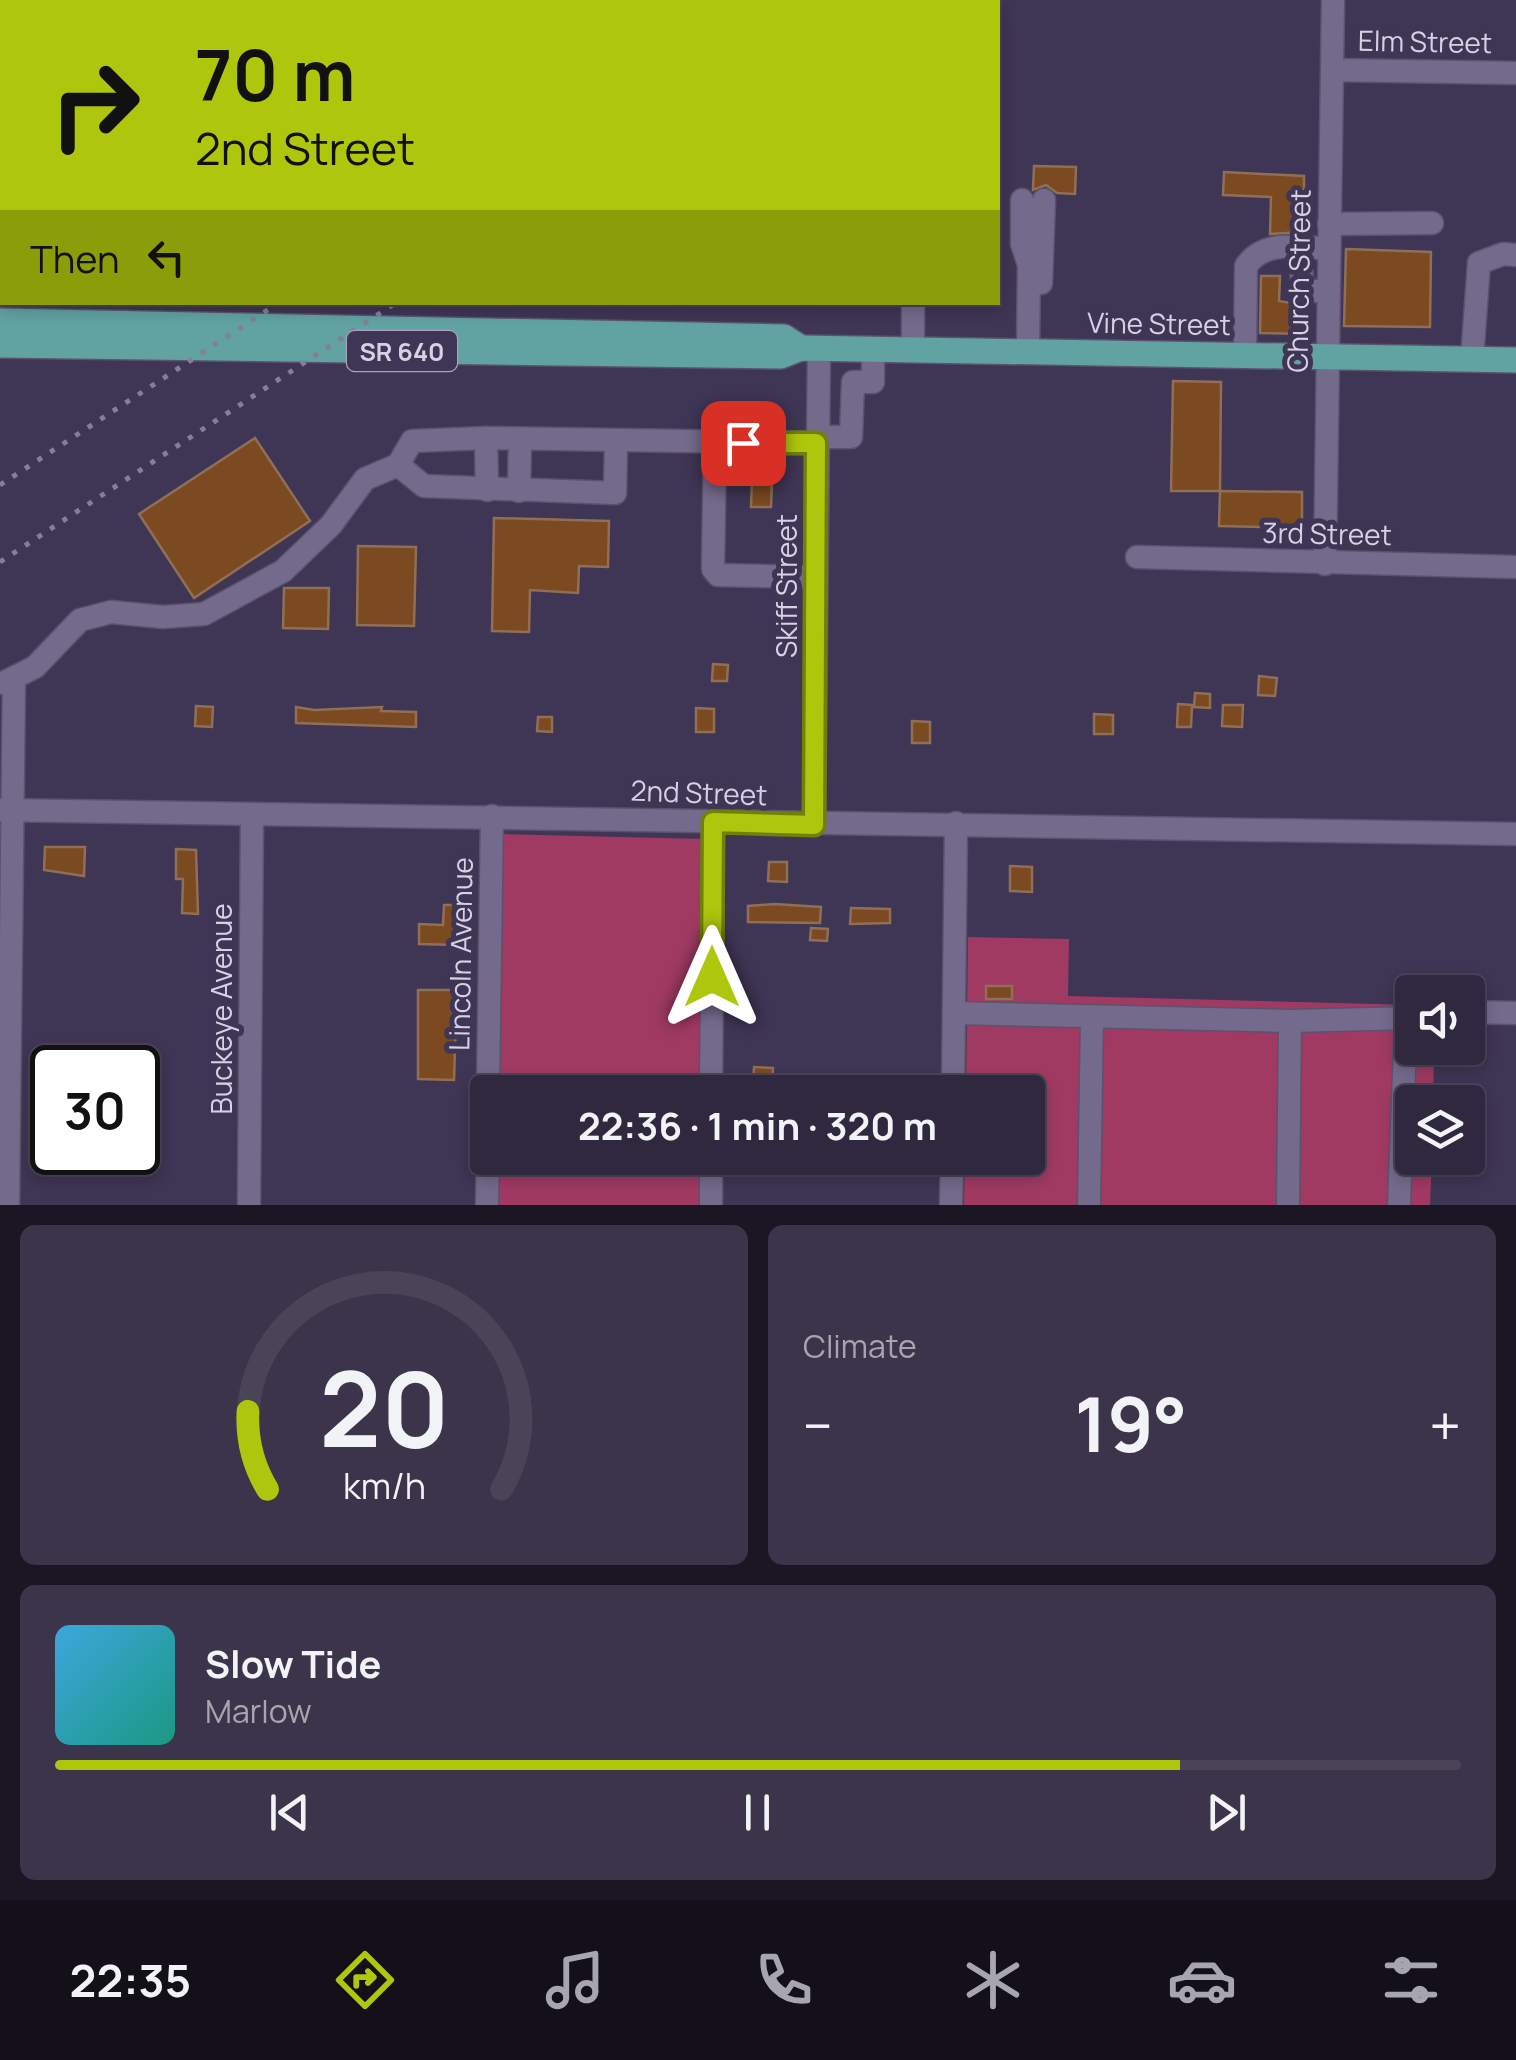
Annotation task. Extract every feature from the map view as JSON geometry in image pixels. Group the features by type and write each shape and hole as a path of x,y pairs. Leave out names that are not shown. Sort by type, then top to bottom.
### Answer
{"main road":[{"name":"Vine Street","path":"0,320 784,337 810,348"},
{"name":"Vine Street","path":"0,345 781,356 810,348 913,349 1516,360"}],"street":[{"name":"Church Street","path":"1325,564 1333,0"},
{"name":"Elm Street","path":"1334,70 1516,73"},
{"path":"1033,200 1022,244 1030,266 1034,351"},
{"path":"1330,224 1432,223"},
{"path":"1245,355 1246,266 1254,254 1266,248 1329,249"},
{"path":"1301,248 1302,291 1328,291"},
{"path":"1472,359 1478,263 1503,254 1516,255"},
{"path":"913,305 913,349"},
{"name":"Skiff Street","path":"810,348 817,440 814,825"},
{"path":"8,1205 7,681 35,667 80,620 111,612 163,618 204,614 283,570 331,524 366,479 398,464 412,440 715,443 851,437 853,382 873,382 873,349"},
{"path":"486,438 487,490"},
{"path":"519,491 520,440"},
{"path":"398,464 424,486 615,493 616,442"},
{"path":"715,443 713,569 718,575 816,576"},
{"name":"3rd Street","path":"1137,557 1516,567"},
{"name":"2nd Street","path":"6,810 1516,834"},
{"name":"Buckeye Avenue","path":"249,1205 252,814"},
{"name":"Lincoln Avenue","path":"488,1075 492,816"},
{"path":"711,1075 713,822"},
{"path":"953,1075 956,823"},
{"path":"1485,1012 1516,1013"},
{"path":"954,1014 1290,1021 1395,1018"},
{"path":"1088,1205 1092,1016"},
{"path":"1288,1205 1290,1021"},
{"path":"1399,1205 1406,1065"},
{"path":"487,1205 488,1175"},
{"path":"710,1205 711,1175"},
{"path":"952,1175 952,1205"}],"shaded area":[{"path":"501,834 704,839 702,1075 497,1075"},
{"path":"968,937 1069,939 1068,996 1395,1005 1395,1065 1434,1065 1433,1085 1395,1085 1395,1175 1431,1175 1430,1205 964,1205 965,1175 1045,1175 1045,1075 966,1075"},
{"path":"496,1175 702,1175 702,1205 496,1205"}],"building":[{"path":"1034,166 1076,167 1075,194 1057,193 1046,185 1033,190"},
{"path":"1224,172 1304,176 1304,232 1270,234 1271,197 1223,195"},
{"path":"1346,249 1431,252 1430,327 1344,326"},
{"path":"1261,276 1280,276 1279,301 1308,306 1308,334 1260,333"},
{"path":"1173,381 1221,382 1220,491 1171,491"},
{"path":"255,438 310,521 194,598 139,514"},
{"path":"752,482 772,483 771,507 751,507"},
{"path":"1220,491 1302,492 1302,528 1219,526"},
{"path":"494,518 609,521 608,567 579,566 578,593 530,590 529,632 492,631"},
{"path":"358,546 416,547 414,626 357,625"},
{"path":"284,588 329,588 328,629 283,628"},
{"path":"713,664 728,665 727,681 712,681"},
{"path":"1259,676 1277,678 1275,696 1258,695"},
{"path":"1195,693 1210,694 1210,708 1194,707"},
{"path":"1178,704 1192,705 1191,727 1177,727"},
{"path":"1223,705 1243,705 1242,727 1222,726"},
{"path":"196,706 213,707 212,727 195,726"},
{"path":"296,707 382,707 381,711 416,712 416,727 296,723"},
{"path":"696,708 714,709 714,732 696,732"},
{"path":"1094,714 1113,715 1113,734 1094,734"},
{"path":"538,717 552,717 552,732 537,731"},
{"path":"912,721 930,722 930,743 912,743"},
{"path":"45,847 85,847 84,876 44,870"},
{"path":"176,849 196,850 198,914 182,913 183,879 176,879"},
{"path":"769,862 787,862 787,882 768,881"},
{"path":"1010,866 1032,867 1032,892 1010,891"},
{"path":"444,905 458,905 457,945 419,944 419,924 443,925"},
{"path":"748,906 821,907 820,923 748,922"},
{"path":"851,908 890,909 890,923 850,924"},
{"path":"811,928 828,929 827,941 810,940"},
{"path":"986,986 1012,986 1012,999 986,999"},
{"path":"418,990 457,990 454,1080 418,1079"},
{"path":"754,1067 773,1068 773,1075 754,1075"}],"railway":[{"path":"0,485 275,305"},
{"path":"0,562 392,305"}],"route":[{"path":"712,977 713,822 814,825 816,443 743,443"}]}
